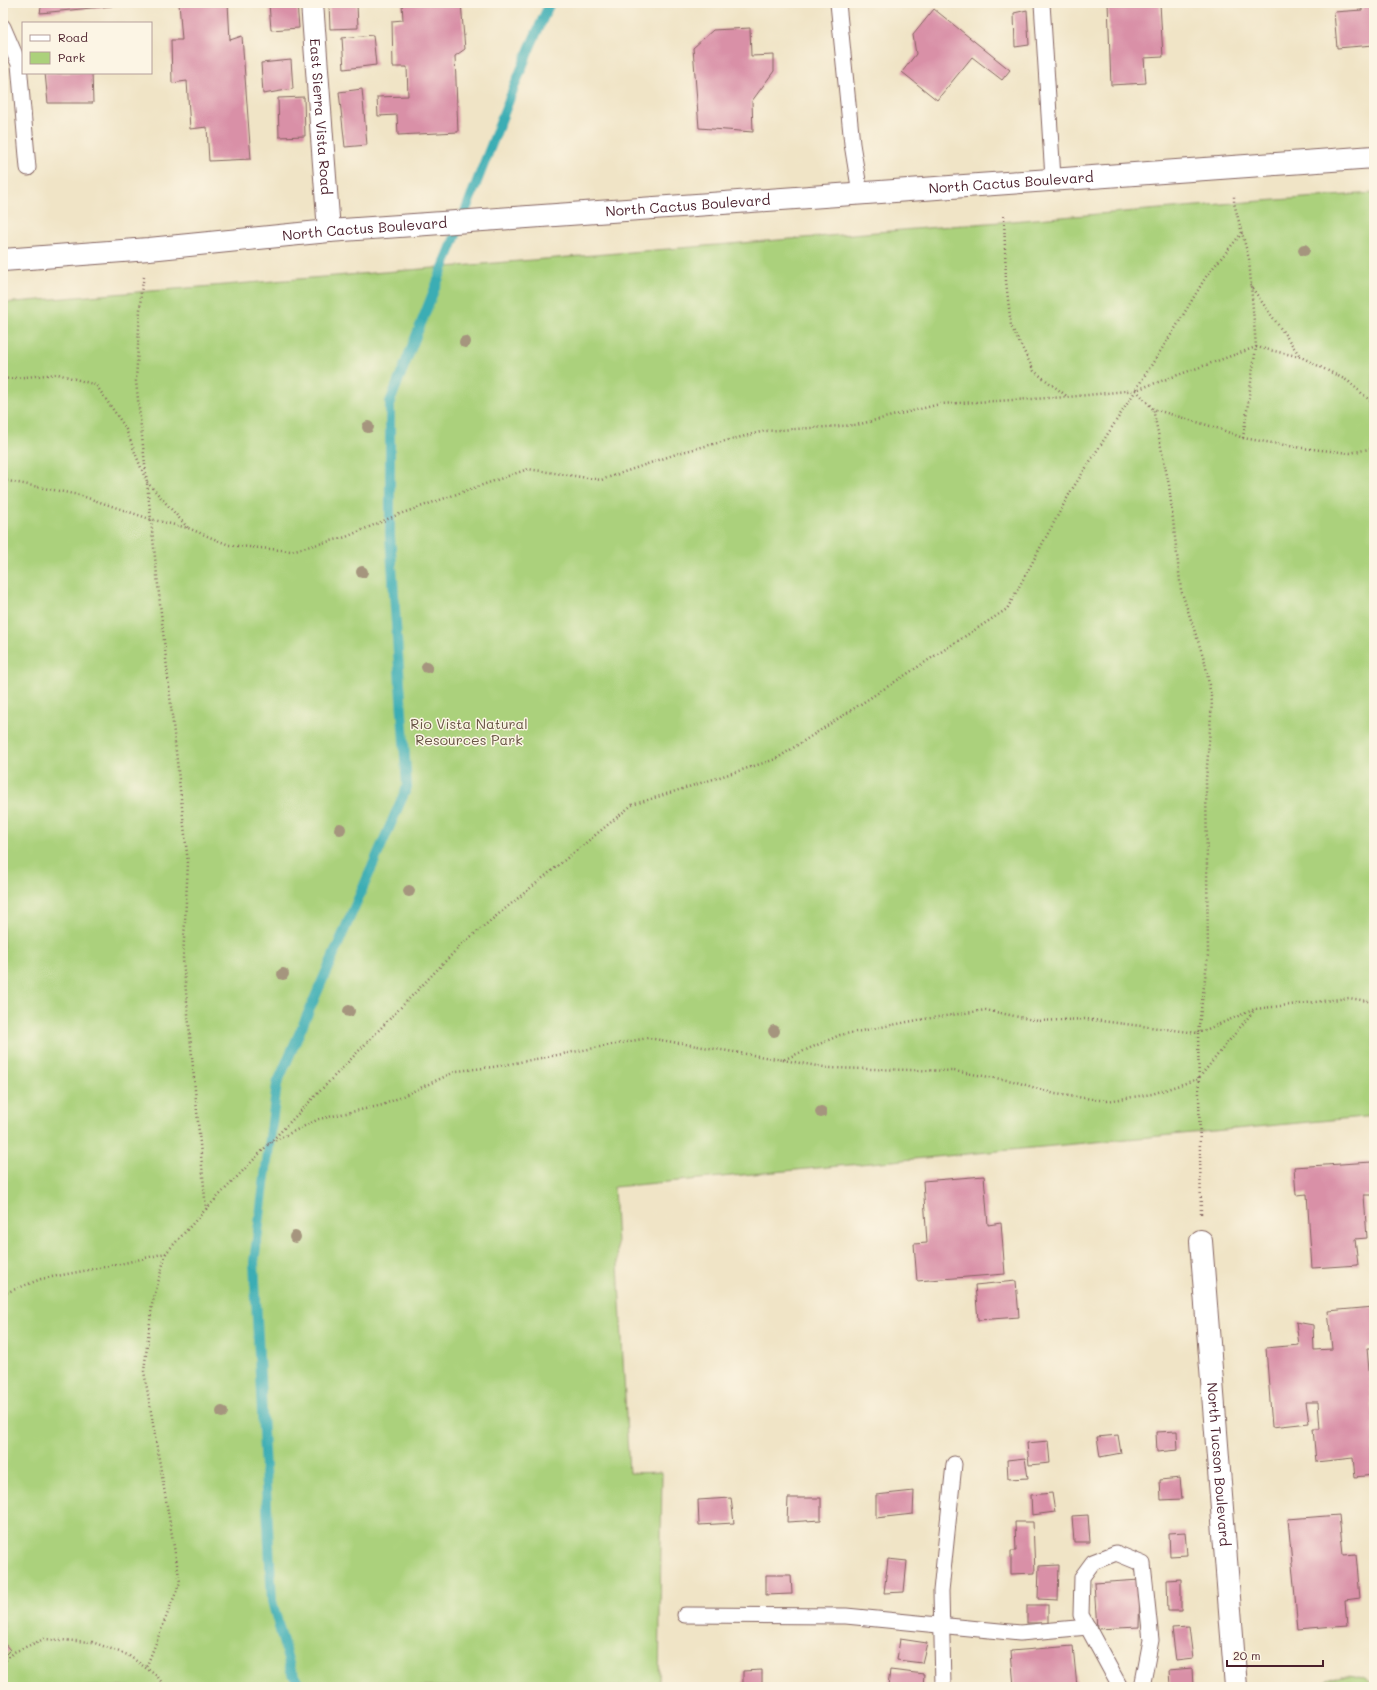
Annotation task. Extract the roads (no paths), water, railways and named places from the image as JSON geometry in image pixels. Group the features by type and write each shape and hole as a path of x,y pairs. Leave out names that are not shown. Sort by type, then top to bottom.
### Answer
{"street":[{"name":"East Sierra Vista Road","path":"312,3 328,230"},
{"name":"North Cactus Boulevard","path":"3,260 149,249 328,230 1053,178 1374,157"},
{"name":"North Tucson Boulevard","path":"1202,1241 1236,1687"}],"lane":[{"path":"838,3 852,144 860,193"},
{"path":"1042,3 1053,178"},
{"path":"3,27 19,64 28,168"},
{"path":"943,1687 941,1591 954,1464"},
{"path":"1120,1687 1081,1615 1082,1577 1093,1562 1116,1553 1143,1564 1151,1640 1142,1687"},
{"path":"684,1615 846,1616 1020,1633 1088,1627"}],"waterway":[{"path":"303,1687 291,1671 272,1601 254,1262 277,1084 407,787 390,535 390,402 530,47 550,3"}],"park label":[{"name":"Rio Vista Natural Resources Park","path":"469,732"}]}
